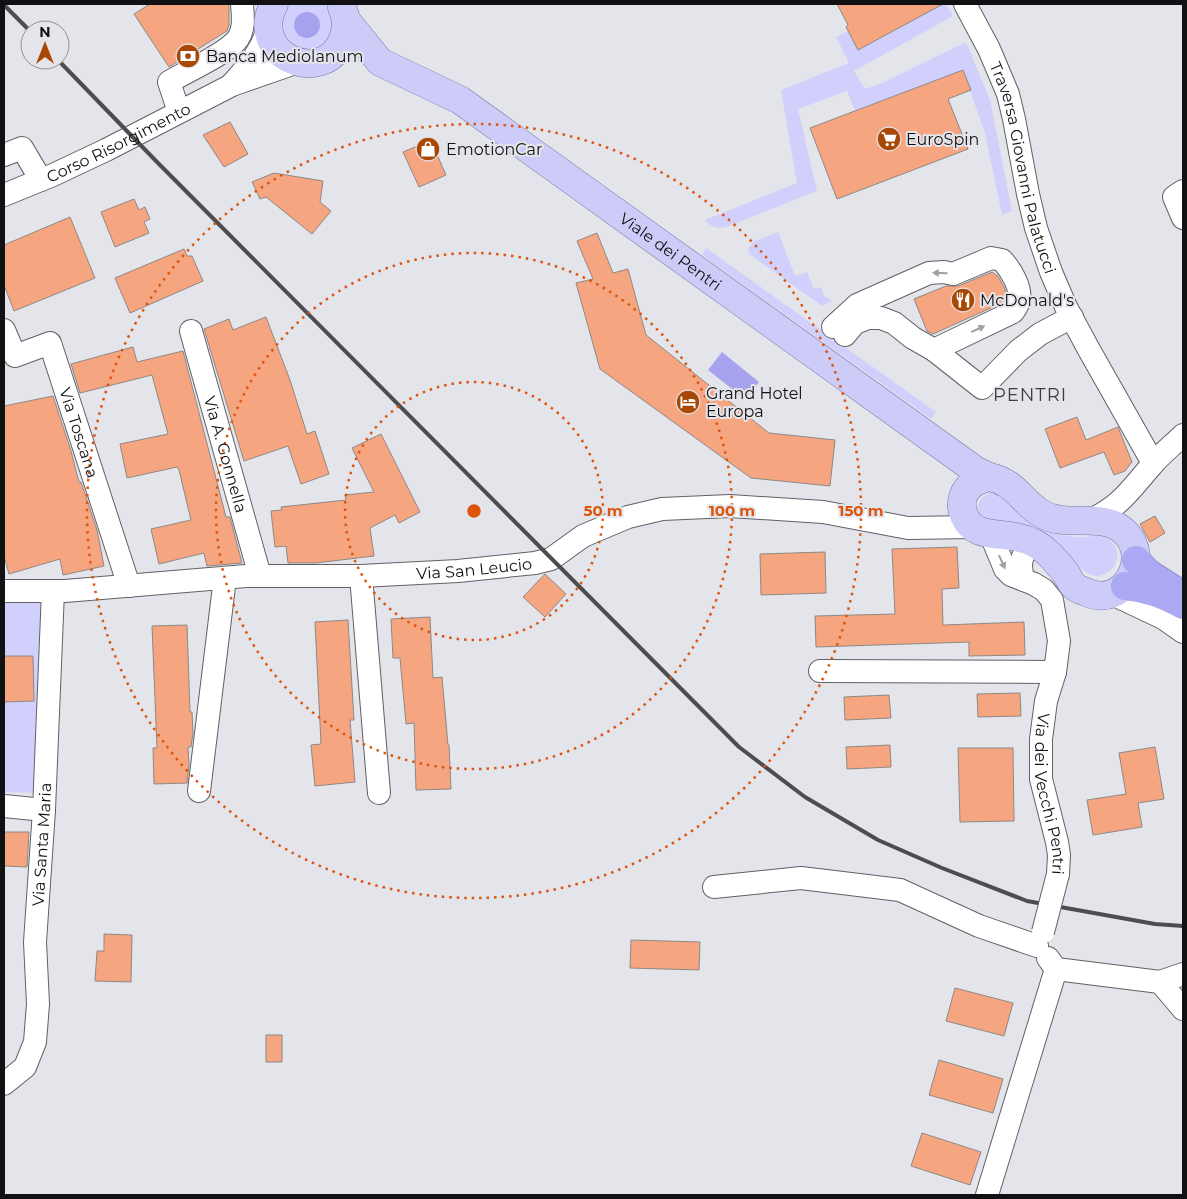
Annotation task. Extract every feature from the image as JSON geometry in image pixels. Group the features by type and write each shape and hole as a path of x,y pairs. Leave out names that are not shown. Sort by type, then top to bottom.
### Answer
{"highway":[{"path":"1132,548 1148,573 1183,595"},
{"path":"1118,590 1142,587 1166,595 1183,605"}],"main road":[{"name":"Viale dei Pentri","path":"342,8 380,62"},
{"path":"269,14 274,45 279,52 286,57 305,63 326,59 338,49 344,35 342,8"},
{"name":"Viale dei Pentri","path":"305,63 380,62 460,100 975,470 976,507"},
{"name":"Viale dei Pentri","path":"976,507 1000,479 1010,486 1030,507 1054,520 1104,522 1119,528 1132,548"},
{"path":"976,507 1020,537 1034,542 1046,551 1057,562 1075,587 1093,595 1118,590 1134,572 1132,548"}],"street":[{"path":"179,112 169,82 218,54 237,40 244,21 242,4"},
{"name":"Traversa Giovanni Palatucci","path":"965,4 989,49 1008,94 1036,228 1051,272 1072,318 1154,463"},
{"name":"Corso Risorgimento","path":"232,85 254,60 265,40 269,14"},
{"name":"Corso Risorgimento","path":"4,196 106,150 232,85 305,63"},
{"path":"4,155 22,148 42,180"},
{"path":"1183,191 1174,197 1183,218"},
{"path":"934,350 1013,312 1019,302 1019,293 1009,268 1002,260 991,258 953,274 944,272 929,273 857,304 839,331 868,318 881,318 894,324 934,350 982,388 1018,351 1040,334 1072,318"},
{"name":"Via Toscana","path":"4,330 15,356 50,343 129,586"},
{"name":"Via A. Gonnella","path":"191,331 260,576"},
{"path":"1089,521 1112,509 1127,496 1154,463 1183,435"},
{"path":"1127,496 1123,524 1132,548"},
{"name":"Via San Leucio","path":"4,590 53,591 260,576 361,576 458,571 535,563 551,559 583,536 628,517 662,509 730,506 823,512 908,528 930,528 976,507"},
{"name":"Via dei Vecchi Pentri","path":"976,507 1005,569 1011,575 1044,590 1052,600 1059,641 1055,672 1046,700 1040,739 1041,771 1045,796 1059,855 1058,874 1040,939"},
{"path":"1024,580 1020,570 1021,559 1026,549 1034,542"},
{"path":"361,576 378,793"},
{"path":"199,790 224,578"},
{"path":"1118,590 1183,632"},
{"name":"Via Santa Maria","path":"4,1084 25,1067 35,1042 38,1004 35,942 44,810 53,591"},
{"path":"820,671 1055,672"},
{"path":"4,806 44,810"},
{"path":"714,887 801,878 900,890 980,926 1040,939 1056,969 988,1195"},
{"path":"1056,969 1160,982 1183,974"},
{"path":"1160,982 1183,1009"}],"shaded area":[{"path":"287,4 328,4 333,10 335,37 311,55 283,43 280,13","holes":["298,16 319,31 314,37 310,38 296,32 294,24"]},
{"path":"928,4 946,4 953,16 854,71 865,89 880,84 966,42 990,100 1012,211 1002,215 985,133 963,71 855,111 847,91 798,109 817,191 726,227 714,227 705,220 797,183 781,90 849,63 836,37 848,31 858,50 931,10"},
{"path":"307,12 316,16 320,25 316,34 307,38 298,34 294,25 298,16"},
{"path":"778,232 795,276 807,272 814,289 821,287 824,296 832,301 822,306 749,254 748,249 753,242"},
{"path":"706,248 936,412 931,419 702,255"},
{"path":"722,352 759,382 745,399 708,370"},
{"path":"990,493 1003,498 1013,509 1032,523 1050,531 1069,536 1099,536 1106,538 1116,547 1117,560 1105,574 1092,575 1079,566 1049,537 1006,528 985,520 979,514 978,506 981,499"},
{"path":"4,596 48,597 43,793 4,792"}],"building":[{"path":"150,4 229,4 229,25 227,31 169,67 134,14"},
{"path":"837,4 943,4 858,50"},
{"name":"EuroSpin","path":"963,70 971,90 948,99 968,149 837,199 810,128"},
{"path":"230,122 248,154 224,167 203,135"},
{"path":"420,145 425,154 435,150 446,175 419,187 403,152"},
{"path":"274,173 323,181 320,202 331,211 312,234 266,197 260,199 252,182"},
{"path":"134,199 139,210 145,207 150,219 144,222 149,233 115,247 101,212"},
{"path":"70,217 95,278 14,311 4,285 4,245"},
{"name":"Grand Hotel Europa","path":"597,233 613,273 628,269 646,335 769,433 835,440 830,486 751,478 600,369 576,283 593,279 577,241"},
{"path":"184,249 187,256 192,256 203,281 130,313 115,278"},
{"name":"McDonald's","path":"992,272 998,276 1005,289 1006,296 1004,302 933,334 927,331 914,299 946,286 958,286"},
{"path":"266,317 290,380 307,434 315,431 329,474 301,484 288,446 244,461 204,329 229,319 233,330"},
{"path":"133,347 137,362 183,351 226,517 230,517 242,563 207,566 204,553 159,564 151,529 191,520 179,470 177,467 127,478 120,444 168,434 152,375 80,393 71,364"},
{"path":"53,396 79,482 81,482 97,530 104,566 63,575 60,559 9,574 4,556 4,406"},
{"path":"1077,417 1086,440 1118,427 1132,462 1125,471 1114,475 1104,452 1060,468 1045,429"},
{"path":"381,434 420,512 399,523 395,515 370,528 374,556 316,563 288,563 286,546 275,547 271,511 282,510 281,507 346,500 345,495 374,492 352,448"},
{"path":"1155,516 1165,533 1150,542 1140,524"},
{"path":"957,547 959,588 942,589 943,625 1024,622 1025,655 969,656 969,642 816,647 815,616 895,614 892,549"},
{"path":"825,552 826,593 761,595 760,554"},
{"path":"545,574 566,594 545,617 523,597"},
{"path":"430,617 433,678 442,677 449,745 451,789 416,790 414,723 406,724 400,658 393,658 391,619"},
{"path":"348,620 354,720 350,720 355,782 315,786 311,745 321,744 315,622"},
{"path":"187,625 190,712 192,712 193,733 191,747 188,747 187,783 154,784 153,748 157,748 152,626"},
{"path":"4,656 33,656 34,701 4,702"},
{"path":"1020,693 1021,716 978,717 977,694"},
{"path":"889,695 891,718 845,720 844,697"},
{"path":"890,745 891,767 847,769 846,747"},
{"path":"1155,747 1164,799 1138,803 1142,827 1093,835 1087,800 1126,794 1119,753"},
{"path":"958,748 1013,748 1014,821 960,822"},
{"path":"4,832 29,832 27,867 4,866"},
{"path":"104,934 132,935 131,982 95,981 97,951 104,951"},
{"path":"631,940 700,942 699,970 630,968"},
{"path":"955,988 1013,1003 1004,1036 946,1021"},
{"path":"266,1035 282,1035 282,1062 266,1062"},
{"path":"939,1060 1003,1079 993,1113 929,1095"},
{"path":"922,1133 981,1152 970,1185 911,1166"}],"railway":[{"path":"4,5 20,21"},
{"path":"68,70 739,747 805,797 878,840 942,868 1027,901 1155,924 1183,926"}],"place":[{"name":"Banca Mediolanum","path":"188,56"},
{"name":"EuroSpin","path":"889,139"},
{"name":"EmotionCar","path":"428,149"},
{"name":"McDonald's","path":"963,300"},
{"name":"Grand Hotel Europa","path":"688,402"}],"district":[{"name":"PENTRI","path":"1030,395"}]}
